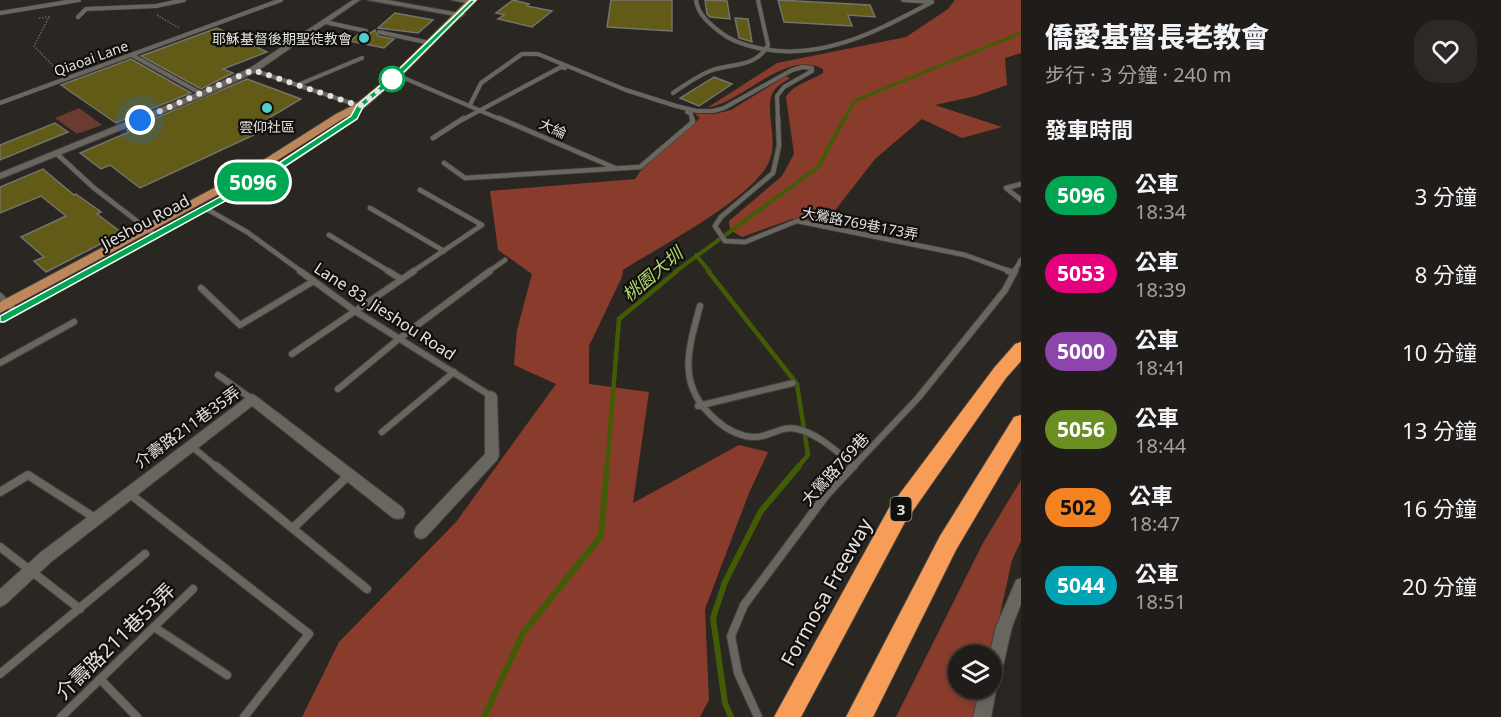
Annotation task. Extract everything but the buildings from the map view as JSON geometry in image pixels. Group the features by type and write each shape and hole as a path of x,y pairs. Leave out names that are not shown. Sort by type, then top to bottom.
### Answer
{"highway":[{"name":"Formosa Freeway","path":"787,717 897,515 1000,373 1021,349"},
{"path":"859,717 948,543 1021,423"}],"main road":[{"path":"371,0 461,14"},
{"path":"455,0 472,1"},
{"name":"Jieshou Road","path":"151,232 360,106 397,75 472,1"},
{"name":"Jieshou Road","path":"0,319 6,304 151,232 205,208 265,176 354,117 360,106"}],"street":[{"path":"0,176 202,94 253,70 357,0"},
{"path":"421,532 492,456 491,396"},
{"name":"介壽路211巷35弄","path":"0,599 31,570 95,518 252,399 398,513"},
{"path":"1000,645 1004,627 1021,585"},
{"path":"982,717 986,699"}],"lane":[{"path":"0,13 79,0"},
{"path":"78,17 86,9 156,6 184,0"},
{"name":"Qiaoai Lane","path":"0,102 281,0"},
{"path":"696,0 698,13 724,36 766,52 782,54 852,43 932,2 903,0"},
{"path":"673,93 708,72 754,61 766,52 768,45 758,0"},
{"path":"325,22 366,31"},
{"path":"379,33 430,43"},
{"name":"大鶯路769巷173弄","path":"470,105 482,83 522,54 538,54 675,106 701,112 725,108 788,72 808,66 812,68 812,71 784,87 777,96 779,146 773,173 721,217 715,226 725,241 733,244 747,242 761,238 787,223 798,221 965,255 1014,273"},
{"path":"132,55 202,94"},
{"path":"300,84 362,58"},
{"path":"433,138 479,109 561,67 691,114 693,122 640,167 465,178 444,163"},
{"path":"253,70 360,106"},
{"name":"大綸","path":"397,75 618,170"},
{"path":"57,154 94,188 151,232"},
{"path":"1021,184 1006,188 1021,200"},
{"path":"292,354 482,225 420,190"},
{"name":"Lane 83, Jieshou Road","path":"205,208 247,231 312,282 491,396"},
{"path":"370,208 444,251"},
{"path":"329,235 401,279"},
{"path":"338,389 400,338 505,260"},
{"name":"大鶯路769巷","path":"758,717 738,673 731,636 744,606 826,495 918,399 1005,290 1021,260"},
{"path":"201,288 240,326 312,282"},
{"path":"700,306 688,349 690,386 699,406 728,430 742,436 758,437 783,427 800,430 820,440 855,466"},
{"path":"0,363 74,322"},
{"path":"382,432 454,372"},
{"path":"218,375 252,399"},
{"path":"699,406 793,383"},
{"path":"190,445 367,589"},
{"path":"0,492 28,475 95,518"},
{"path":"293,528 350,475"},
{"path":"128,492 309,634 244,717"},
{"path":"0,547 80,609"},
{"path":"0,674 145,554"},
{"name":"介壽路211巷53弄","path":"61,717 193,589"},
{"path":"154,627 227,675"},
{"path":"100,679 137,717"}],"path":[{"path":"156,6 160,19 189,33"},
{"path":"30,19 49,17 34,46 54,69 69,78"}],"shaded area":[{"path":"955,0 1021,0 1021,53 1005,58 1007,85 976,96 935,105 1002,127 962,138 922,119 875,159 826,222 792,219 742,237 730,230 729,221 782,176 794,154 786,97 798,86 823,73 823,69 809,65 794,66 779,71 735,97 707,108 777,63 906,37 948,9"},
{"path":"786,76 790,78 776,88 771,97 773,142 770,160 765,169 753,183 719,210 623,270 622,277 589,346 589,384 649,392 633,503 739,445 768,452 749,493 705,609 709,700 700,717 302,717 339,642 456,522 556,384 514,365 517,330 532,274 498,250 490,191 635,179 641,170 700,118 695,114 714,114 731,110"},
{"path":"79,108 102,125 77,134 55,118"},
{"path":"1021,480 1021,541 1012,560 993,645 948,645 948,699 982,699 978,717 896,717 983,543"}],"waterway":[{"name":"桃園大圳","path":"844,120 854,101 1021,33"},
{"name":"桃園大圳","path":"697,256 818,167 845,118"},
{"name":"桃園大圳","path":"675,272 697,256"},
{"path":"697,256 710,272"},
{"name":"桃園大圳","path":"607,468 619,319 677,271"},
{"path":"708,271 797,384 808,455 797,468"},
{"name":"桃園大圳","path":"484,717 523,633 601,536 607,466"},
{"path":"731,717 725,703 713,618 725,582 761,511 799,466"}],"bus line":[{"name":"5096","path":"0,319 265,176 354,117 360,106 397,75 473,0"}],"place":[{"name":"耶穌基督後期聖徒教會","path":"364,38"},
{"name":"雲仰社區","path":"267,108"}],"route":[{"path":"140,120 253,70 360,106 397,75 392,79"}]}
